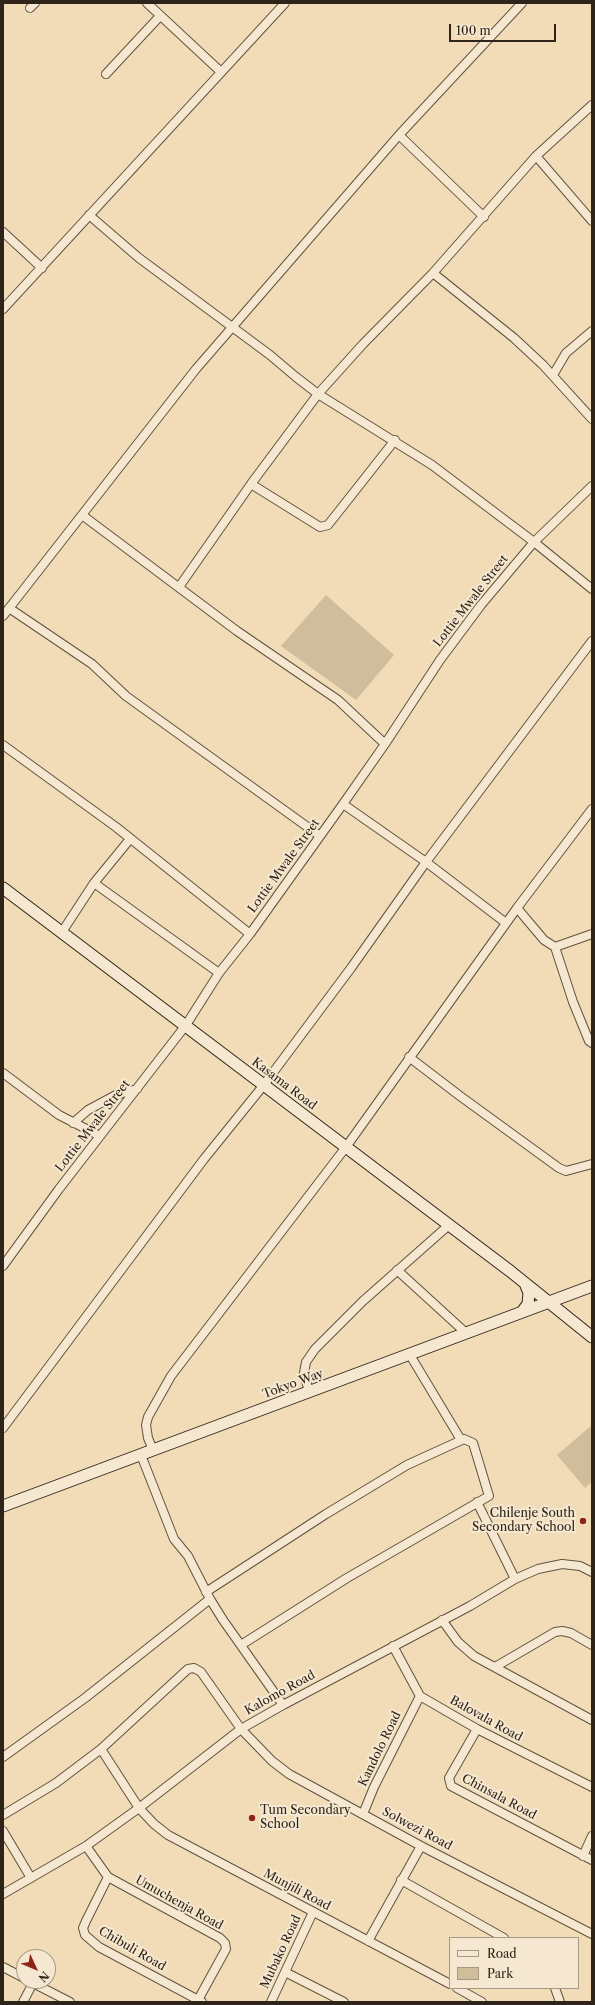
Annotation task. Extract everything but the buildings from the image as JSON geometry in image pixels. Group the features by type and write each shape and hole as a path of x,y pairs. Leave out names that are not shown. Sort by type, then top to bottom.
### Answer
{"street":[{"path":"147,3 221,72"},
{"path":"3,309 285,3"},
{"path":"3,616 196,369 232,326 399,135 522,3"},
{"path":"106,74 160,16"},
{"path":"179,587 251,484 318,394 363,344 433,273 536,156 592,105"},
{"path":"399,135 484,216"},
{"path":"536,156 592,221"},
{"path":"89,215 139,258 232,326 318,394 432,465 534,542 592,589"},
{"path":"3,232 42,268"},
{"path":"433,273 514,338 553,375 592,419"},
{"path":"553,375 566,354 592,331"},
{"path":"251,484 320,527 328,525 394,440"},
{"name":"Lottie Mwale Street","path":"5,1261 58,1189 186,1025 219,973 250,934 344,804 440,660 481,605 534,542 592,486"},
{"path":"82,515 236,631 338,700 385,744"},
{"path":"9,608 92,664 126,696 320,836"},
{"path":"3,1428 199,1165 263,1086 351,968 426,862 592,641"},
{"path":"3,746 49,777 250,934"},
{"path":"344,804 426,862 506,923"},
{"path":"153,1450 148,1438 146,1425 148,1418 172,1376 346,1147 506,923 592,808"},
{"path":"62,932 94,883 130,839"},
{"path":"94,883 219,973"},
{"name":"Kasama Road","path":"3,888 186,1025 263,1086 449,1225 525,1283 592,1337"},
{"path":"517,908 544,940 555,947 571,996 589,1041 592,1043"},
{"path":"555,947 592,934"},
{"path":"410,1057 460,1096 559,1168 566,1171 592,1164"},
{"path":"3,1073 59,1114 73,1123 100,1136"},
{"path":"73,1123 88,1110 116,1095 136,1089"},
{"path":"309,1392 304,1373 306,1362 315,1349 363,1301 449,1225"},
{"path":"397,1270 466,1333"},
{"path":"522,1312 528,1304 529,1293 525,1283"},
{"name":"Tokyo Way","path":"3,1506 592,1286"},
{"path":"566,1316 568,1299 574,1293"},
{"path":"410,1355 461,1440"},
{"path":"3,1756 85,1698 208,1596 326,1514 394,1472 461,1440 464,1439 473,1443 489,1496 347,1578 241,1645"},
{"path":"141,1455 169,1529 188,1556 208,1596 283,1705"},
{"path":"477,1502 515,1579"},
{"name":"Kalomo Road","path":"3,1894 86,1846 139,1808 241,1729 283,1705 515,1579 538,1569 562,1564 580,1566 592,1572"},
{"path":"442,1620 465,1649 474,1656 592,1720"},
{"path":"496,1667 555,1632 562,1631 570,1633 592,1645"},
{"path":"393,1646 420,1696"},
{"name":"Solwezi Road","path":"3,1816 56,1783 101,1749 188,1669 194,1668 201,1672 241,1729 272,1761 290,1774 421,1846 592,1934"},
{"name":"Balovala Road","path":"420,1696 477,1729 592,1787"},
{"name":"Kandolo Road","path":"363,1814 374,1787 420,1696"},
{"name":"Chinsala Road","path":"477,1729 449,1778 451,1786 592,1860"},
{"name":"Munjili Road","path":"101,1749 139,1808 154,1824 168,1835 449,1983"},
{"path":"3,1831 31,1878"},
{"path":"583,1856 592,1836"},
{"path":"86,1846 108,1877"},
{"path":"368,1941 421,1846"},
{"name":"Umuchenja Road","path":"108,1877 220,1938 225,1943 226,1949 200,2001"},
{"name":"Chibuli Road","path":"108,1877 86,1920 83,1928 85,1935 99,1947 200,2001"},
{"path":"401,1880 502,1937"},
{"name":"Mubako Road","path":"271,2002 313,1912"},
{"path":"3,1967 16,1974"},
{"path":"285,1972 344,2002"},
{"path":"24,2002 29,1989"},
{"path":"45,1989 70,2002"},
{"path":"459,1989 482,2002"},
{"path":"555,1989 560,2002"}],"green space":[{"path":"326,595 394,655 356,700 281,646"},
{"path":"592,1425 592,1482 585,1488 557,1455"}],"place":[{"name":"Chilenje South Secondary School","path":"583,1521"},
{"name":"Tum Secondary School","path":"252,1818"}]}
